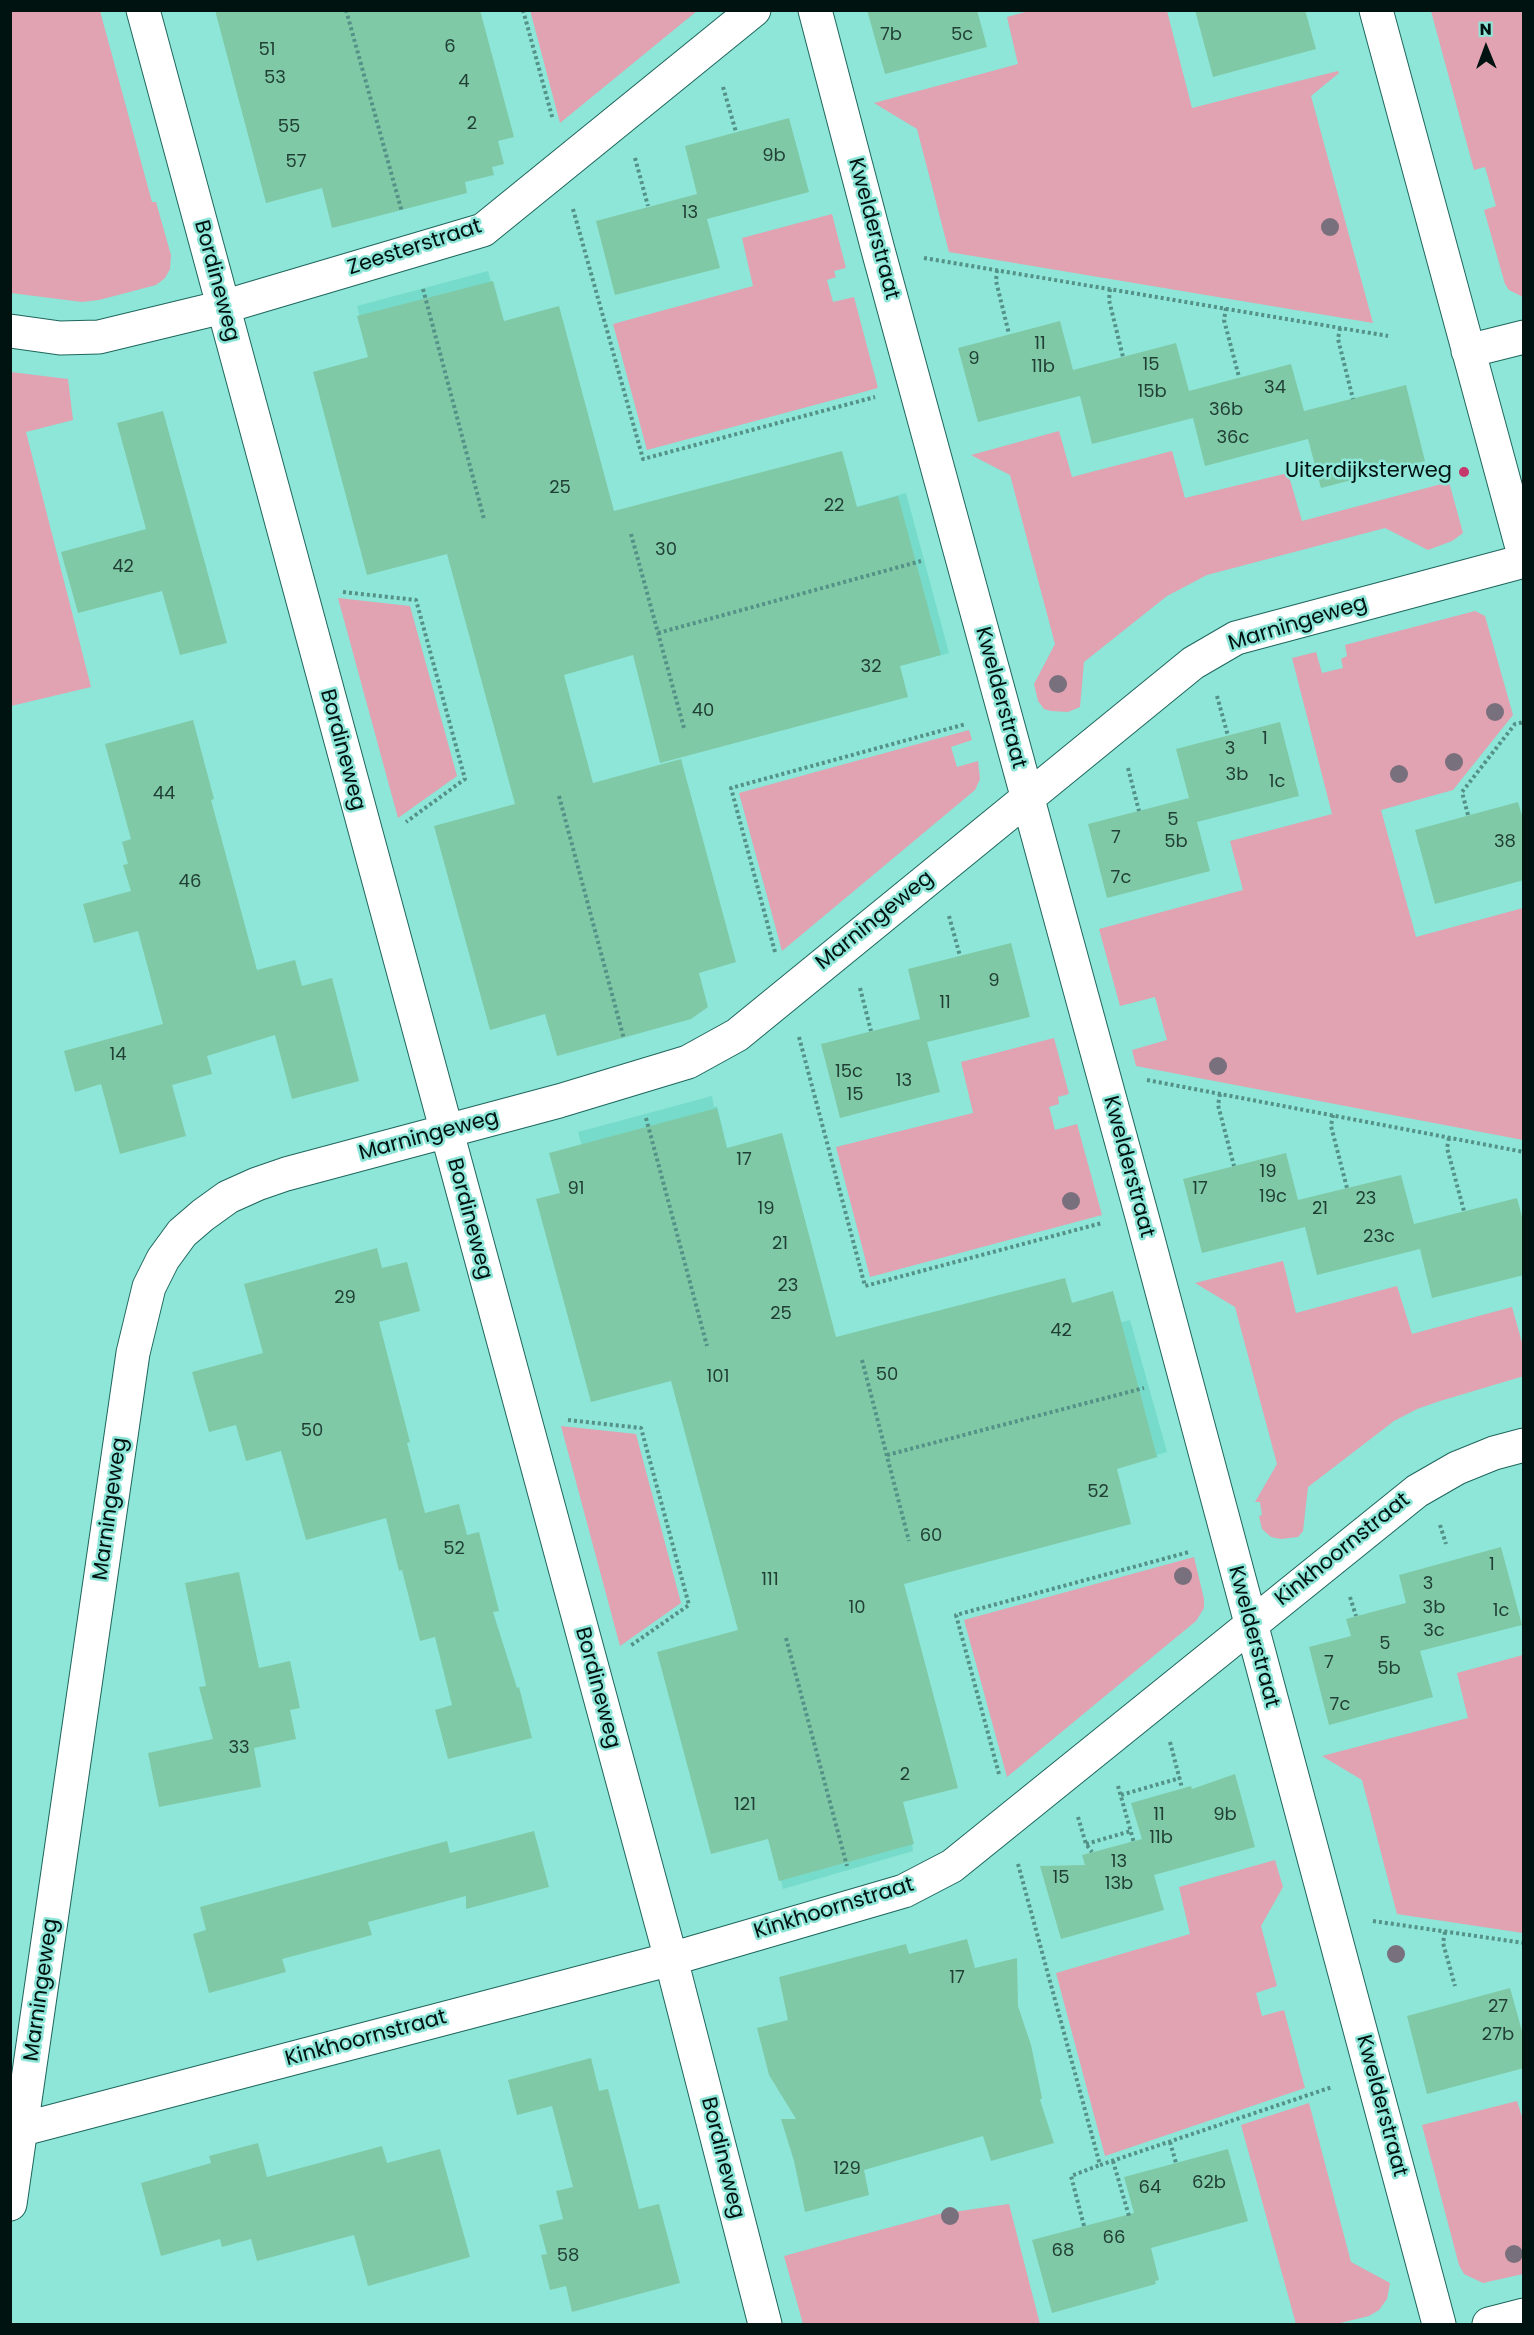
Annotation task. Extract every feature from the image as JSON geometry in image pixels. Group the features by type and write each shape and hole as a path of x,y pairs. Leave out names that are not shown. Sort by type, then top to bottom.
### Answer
{"street":[{"name":"Bordineweg","path":"143,10 445,1132 671,1959 765,2325"},
{"name":"Zeesterstraat","path":"10,331 60,338 99,337 223,307 483,230 754,10"},
{"name":"Kwelderstraat","path":"815,10 1439,2325"},
{"path":"1376,10 1524,555"},
{"path":"1468,351 1524,337"},
{"name":"Marningeweg","path":"10,2204 23,2129 133,1353 149,1287 163,1259 182,1233 228,1197 286,1174 559,1101 688,1062 737,1035 1193,663 1236,638 1524,561"},
{"name":"Kinkhoornstraat","path":"23,2129 671,1959 904,1891 952,1866 1423,1487 1457,1468 1494,1453 1524,1445"},
{"path":"1489,2325 1524,2315"}],"path":[{"path":"523,10 572,205 643,459 915,387"},
{"path":"878,250 1388,336"},
{"path":"997,270 996,281 1009,334"},
{"path":"1110,289 1109,300 1123,357"},
{"path":"1227,308 1224,320 1239,377"},
{"path":"1340,328 1338,339 1353,399"},
{"path":"631,534 684,728"},
{"path":"658,633 960,550"},
{"path":"299,587 416,600 465,779 369,849"},
{"path":"1004,713 731,788 866,1286 1140,1213"},
{"path":"1468,815 1462,792 1515,724 1524,722"},
{"path":"1101,1071 1524,1152"},
{"path":"1220,1094 1218,1105 1234,1166"},
{"path":"1333,1115 1331,1126 1347,1188"},
{"path":"1449,1138 1447,1148 1464,1211"},
{"path":"862,1360 909,1541"},
{"path":"887,1455 1185,1377"},
{"path":"522,1414 641,1428 688,1605 593,1672"},
{"path":"1100,2165 1017,1860 1001,1781 956,1616 1227,1541"},
{"path":"786,1638 858,1905"},
{"path":"1121,1795 1180,1778"},
{"path":"1086,1844 1131,1831 1134,1843"},
{"path":"1330,1914 1524,1943"},
{"path":"1445,1932 1443,1943 1455,1986"},
{"path":"1084,2226 1071,2176 1372,2074"},
{"path":"1170,2142 1176,2163"},
{"path":"1113,2161 1129,2216"}],"shaded area":[{"path":"530,10 697,10 697,11 560,123"},
{"path":"10,11 100,11 152,202 156,202 171,255 170,269 165,278 156,285 99,300 82,302 11,293"},
{"path":"1029,11 1167,11 1192,108 1338,71 1339,73 1311,96 1373,323 949,252 917,129 874,103 1018,64 1007,17"},
{"path":"1431,11 1523,11 1523,297 1509,290 1505,284 1484,210 1496,206 1485,167 1474,170"},
{"path":"832,214 846,268 834,271 836,277 827,280 833,302 854,297 878,388 647,450 613,324 753,286 742,238"},
{"path":"488,271 502,321 370,356 357,306"},
{"path":"11,372 68,379 73,420 26,432 91,687 11,706"},
{"path":"1059,431 1072,477 1172,451 1185,498 1288,473 1302,521 1449,482 1463,533 1452,541 1428,550 1385,528 1207,575 1167,596 1084,662 1080,707 1068,712 1051,711 1044,709 1038,701 1034,684 1055,644 1010,475 971,455"},
{"path":"906,493 949,653 900,666 857,507"},
{"path":"338,598 410,606 457,776 398,818"},
{"path":"1475,611 1485,616 1513,715 1453,790 1381,810 1416,937 1523,908 1523,1140 1136,1066 1132,1050 1167,1040 1155,997 1120,1006 1099,929 1243,890 1230,841 1332,814 1292,658 1316,652 1322,673 1343,668 1341,659 1347,656 1345,645"},
{"path":"969,730 972,740 951,747 957,767 978,761 980,779 975,790 782,951 739,793"},
{"path":"1054,1038 1069,1094 1058,1097 1059,1104 1049,1107 1055,1130 1077,1124 1102,1215 870,1277 836,1147 973,1113 961,1062"},
{"path":"712,1096 714,1107 717,1106 727,1148 593,1184 578,1132"},
{"path":"1283,1261 1296,1313 1397,1286 1412,1334 1512,1307 1523,1346 1524,1376 1440,1401 1417,1409 1394,1421 1308,1487 1303,1531 1298,1537 1281,1539 1271,1537 1262,1529 1259,1516 1262,1515 1260,1502 1255,1502 1277,1464 1235,1307 1195,1283"},
{"path":"1130,1320 1167,1452 1157,1455 1158,1457 1116,1468 1080,1332"},
{"path":"561,1426 636,1434 681,1603 620,1646"},
{"path":"1194,1557 1204,1599 1204,1608 1196,1621 1007,1777 964,1620"},
{"path":"1523,1655 1523,1933 1397,1914 1362,1780 1322,1756 1468,1718 1457,1673"},
{"path":"912,1844 913,1851 783,1889 781,1880"},
{"path":"1275,1860 1283,1887 1261,1926 1277,1986 1256,1993 1262,2016 1284,2010 1305,2088 1105,2156 1056,1973 1190,1934 1179,1887"},
{"path":"1517,2101 1524,2123 1523,2274 1483,2283 1464,2274 1459,2265 1422,2125"},
{"path":"1309,2103 1351,2262 1390,2283 1387,2299 1379,2310 1369,2316 1336,2324 1296,2324 1241,2125"},
{"path":"1009,2204 1040,2324 803,2324 784,2256 939,2214"}],"building":[{"path":"215,10 480,10 514,137 498,141 504,164 492,167 494,175 465,182 467,193 332,228 322,188 266,203"},
{"path":"867,10 977,10 987,47 885,74"},
{"path":"1195,10 1305,10 1316,49 1213,77"},
{"path":"789,118 809,192 707,219 720,268 615,295 596,221 697,194 685,146"},
{"path":"493,281 504,321 559,306 614,511 842,451 857,507 898,496 941,655 900,666 908,697 660,763 633,655 564,675 593,783 681,759 736,962 699,973 708,1007 691,1019 557,1056 545,1014 490,1030 434,826 515,804 447,554 367,575 313,372 368,357 357,316"},
{"path":"1060,321 1073,370 1176,343 1189,391 1291,364 1304,411 1406,385 1425,461 1321,488 1308,439 1205,466 1193,418 1092,444 1080,396 978,422 958,348"},
{"path":"163,411 227,643 180,655 162,591 78,613 61,552 146,529 117,423"},
{"path":"193,720 214,799 211,800 257,970 295,960 302,986 332,978 359,1081 292,1099 275,1035 207,1056 212,1074 172,1085 186,1136 120,1154 101,1084 75,1092 64,1051 163,1024 138,931 94,943 83,904 131,891 123,865 128,864 122,842 131,839 105,744"},
{"path":"1280,722 1299,796 1197,822 1210,871 1107,898 1088,824 1189,798 1176,749"},
{"path":"1518,802 1524,822 1524,880 1435,904 1415,830"},
{"path":"1011,943 1030,1017 927,1042 940,1092 840,1118 821,1044 920,1019 908,969"},
{"path":"717,1108 727,1148 782,1133 836,1337 1065,1278 1072,1303 1113,1291 1157,1457 1117,1469 1131,1524 904,1584 958,1788 903,1802 914,1844 779,1881 768,1839 711,1854 657,1652 738,1630 671,1381 591,1402 536,1199 560,1193 549,1153"},
{"path":"1286,1153 1298,1200 1401,1175 1414,1224 1517,1198 1524,1224 1524,1275 1432,1298 1420,1249 1317,1275 1305,1227 1202,1253 1183,1179"},
{"path":"377,1248 382,1268 407,1262 420,1311 379,1322 410,1442 407,1443 425,1513 459,1504 467,1535 479,1532 499,1611 493,1612 517,1688 519,1687 532,1738 448,1759 435,1710 452,1705 435,1637 420,1641 386,1518 306,1540 281,1451 246,1461 236,1425 209,1432 192,1372 263,1353 244,1284"},
{"path":"1501,1547 1522,1625 1420,1651 1433,1697 1329,1725 1309,1647 1351,1636 1346,1619 1406,1603 1399,1575"},
{"path":"239,1572 259,1668 290,1661 300,1708 290,1710 296,1739 254,1748 261,1787 159,1807 148,1753 213,1739 199,1687 206,1686 185,1583"},
{"path":"1235,1774 1255,1847 1154,1875 1164,1910 1061,1939 1040,1866 1085,1865 1082,1855 1142,1839 1131,1803 1191,1786 1192,1789"},
{"path":"534,1831 549,1887 466,1909 466,1896 368,1922 372,1935 282,1959 286,1972 209,1993 193,1934 206,1930 200,1907 447,1841 450,1853"},
{"path":"967,1939 975,1968 1017,1958 1018,2006 1031,2045 1042,2098 1040,2100 1054,2143 991,2161 983,2136 864,2170 869,2195 805,2212 794,2161 781,2119 796,2119 769,2075 757,2028 788,2020 779,1977 906,1944 909,1954"},
{"path":"1510,1988 1524,2038 1524,2068 1427,2094 1407,2016"},
{"path":"591,2058 599,2091 608,2089 639,2209 659,2204 680,2283 572,2312 566,2286 550,2290 541,2255 547,2254 539,2225 563,2219 556,2191 573,2187 552,2106 517,2115 508,2080"},
{"path":"258,2143 267,2177 382,2146 387,2163 440,2149 470,2257 368,2286 354,2235 257,2261 251,2239 222,2247 220,2239 161,2256 141,2183 211,2163 209,2156"},
{"path":"1228,2149 1248,2221 1151,2248 1159,2280 1155,2281 1156,2284 1052,2313 1032,2240 1134,2213 1124,2177"}],"place":[{"name":"Uiterdijksterweg","path":"1464,472"}]}
